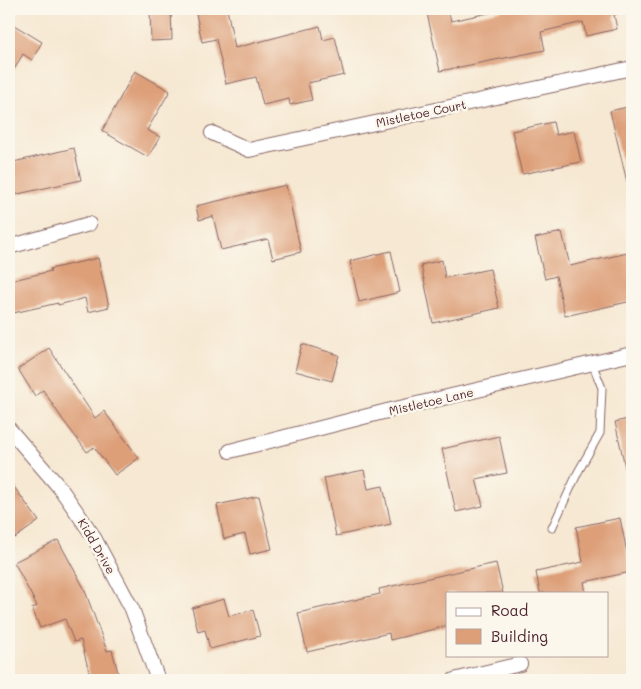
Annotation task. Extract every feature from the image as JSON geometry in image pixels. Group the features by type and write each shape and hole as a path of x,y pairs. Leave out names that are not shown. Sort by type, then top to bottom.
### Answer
{"street":[{"name":"Mistletoe Court","path":"212,133 249,150 632,68"},
{"path":"9,247 89,224"},
{"name":"Mistletoe Lane","path":"230,451 387,411 632,354"},
{"name":"Kidd Drive","path":"9,429 60,488 92,534 132,609 158,680"},
{"path":"454,680 520,664"}],"lane":[{"path":"552,528 578,472 600,433 602,388 592,363"}],"building":[{"path":"150,9 171,9 172,40 151,41"},
{"path":"195,9 227,9 235,48 320,26 323,40 335,37 344,75 308,83 312,100 290,105 289,99 263,105 256,77 226,84 216,39 202,42"},
{"path":"426,9 448,9 451,21 507,9 616,9 617,14 614,15 617,29 586,36 583,22 541,32 545,50 440,71"},
{"path":"9,22 42,42 32,60 23,54 9,78"},
{"path":"135,71 170,91 147,130 160,137 148,157 102,131"},
{"path":"632,106 632,181 627,182 610,111"},
{"path":"553,122 556,135 574,131 581,162 522,174 512,131"},
{"path":"74,148 81,180 9,196 9,163"},
{"path":"286,185 301,252 273,259 268,239 221,250 213,216 199,220 196,206"},
{"path":"562,232 570,266 632,252 632,301 565,316 556,276 545,279 535,238"},
{"path":"391,251 400,292 359,302 350,261"},
{"path":"98,258 109,307 88,312 85,298 9,314 9,281"},
{"path":"442,260 445,278 490,269 499,308 433,323 421,265"},
{"path":"302,344 339,355 332,381 295,371"},
{"path":"49,348 95,418 104,411 139,458 115,475 94,447 87,452 43,390 35,396 18,369"},
{"path":"632,418 632,471 626,471 615,422"},
{"path":"499,436 507,473 476,479 483,506 456,512 442,449"},
{"path":"364,470 368,489 383,486 391,524 336,536 324,478"},
{"path":"9,480 39,521 15,538 9,530"},
{"path":"259,496 272,549 250,554 245,534 224,539 217,505"},
{"path":"620,518 631,572 584,582 586,592 540,592 536,572 583,562 576,527"},
{"path":"58,540 84,588 107,651 112,650 120,680 91,680 81,640 74,642 65,619 40,628 32,608 37,606 14,562"},
{"path":"496,563 503,592 446,592 446,626 390,640 389,633 307,652 298,613 380,594 379,589"},
{"path":"224,599 229,616 253,610 260,636 210,649 205,630 198,632 192,608"}]}
